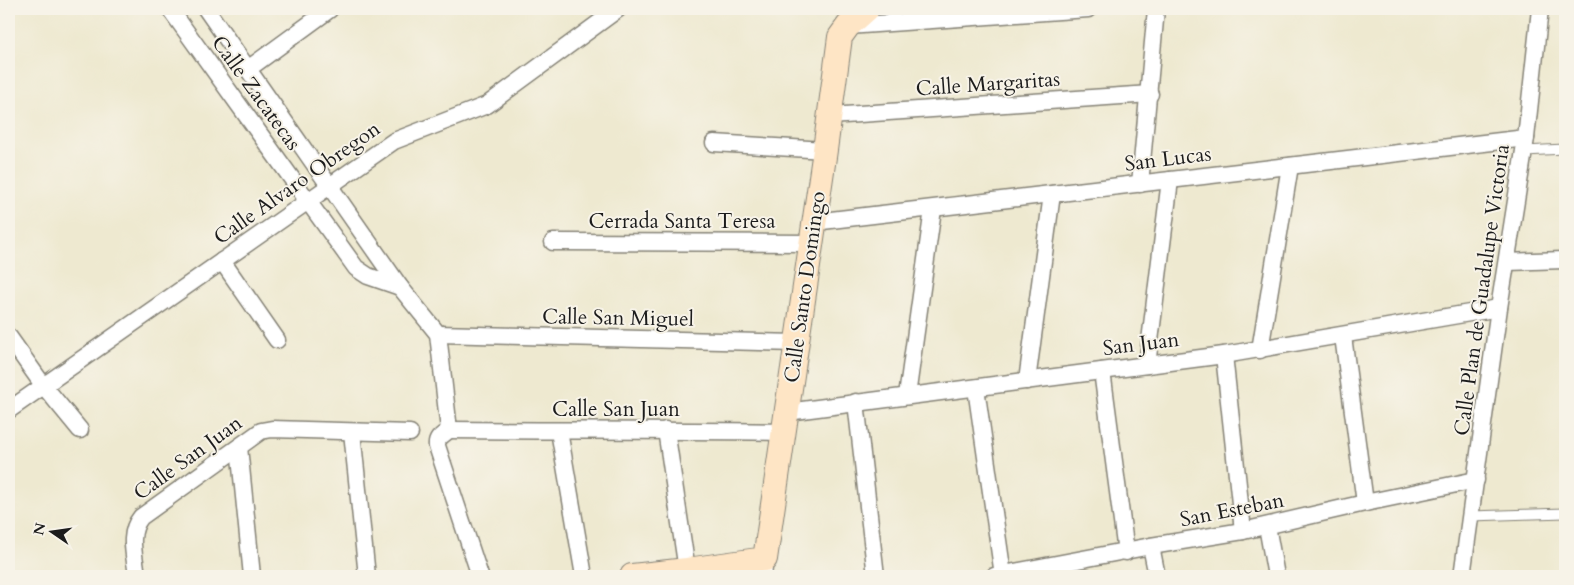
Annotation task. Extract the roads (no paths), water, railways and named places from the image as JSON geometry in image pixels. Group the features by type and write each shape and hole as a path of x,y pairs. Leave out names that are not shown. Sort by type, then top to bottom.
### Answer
{"main road":[{"name":"Calle Santo Domingo","path":"764,568 840,37 848,26 867,9"},
{"path":"632,576 687,570 764,568"}],"street":[{"name":"Calle Zacatecas","path":"170,9 356,268 368,276 400,287"},
{"name":"Calle Zacatecas","path":"206,9 400,287 438,334"},
{"path":"248,69 330,9"},
{"path":"848,26 1088,9"},
{"path":"1140,184 1150,94 1156,9"},
{"name":"Calle Plan de Guadalupe Victoria","path":"1462,576 1499,308 1525,145 1540,9"},
{"name":"Calle Alvaro Obregon","path":"9,410 394,141 474,111 487,104 610,11"},
{"path":"240,107 264,90"},
{"name":"Calle Margaritas","path":"830,116 1150,94"},
{"path":"714,143 825,150"},
{"name":"San Lucas","path":"813,233 933,209 1052,194 1290,166 1525,145"},
{"path":"1260,350 1290,166"},
{"path":"1147,365 1170,180"},
{"path":"1027,381 1052,194"},
{"path":"907,396 933,209"},
{"name":"Cerrada Santa Teresa","path":"553,242 813,233"},
{"path":"1507,262 1564,260"},
{"path":"222,261 277,340"},
{"name":"San Juan","path":"785,422 856,402 1260,350 1499,308"},
{"path":"438,334 442,436 480,576"},
{"name":"Calle San Miguel","path":"438,334 797,343"},
{"path":"1343,336 1366,503"},
{"path":"9,337 43,385 80,430"},
{"path":"1224,355 1243,531"},
{"path":"1102,371 1126,552"},
{"path":"976,388 998,575"},
{"path":"856,402 876,576"},
{"name":"Calle San Juan","path":"442,436 559,431 666,430 785,422"},
{"name":"Calle San Juan","path":"137,576 132,536 134,525 261,431 272,429 410,433"},
{"path":"666,430 687,570"},
{"path":"559,431 584,576"},
{"path":"352,432 367,576"},
{"path":"240,447 252,576"},
{"name":"San Esteban","path":"998,575 1041,572 1152,546 1243,531 1476,480"},
{"path":"1266,526 1276,576"},
{"path":"1152,546 1157,576"}],"lane":[{"path":"1525,145 1565,149"},
{"path":"1471,516 1565,513"}]}
